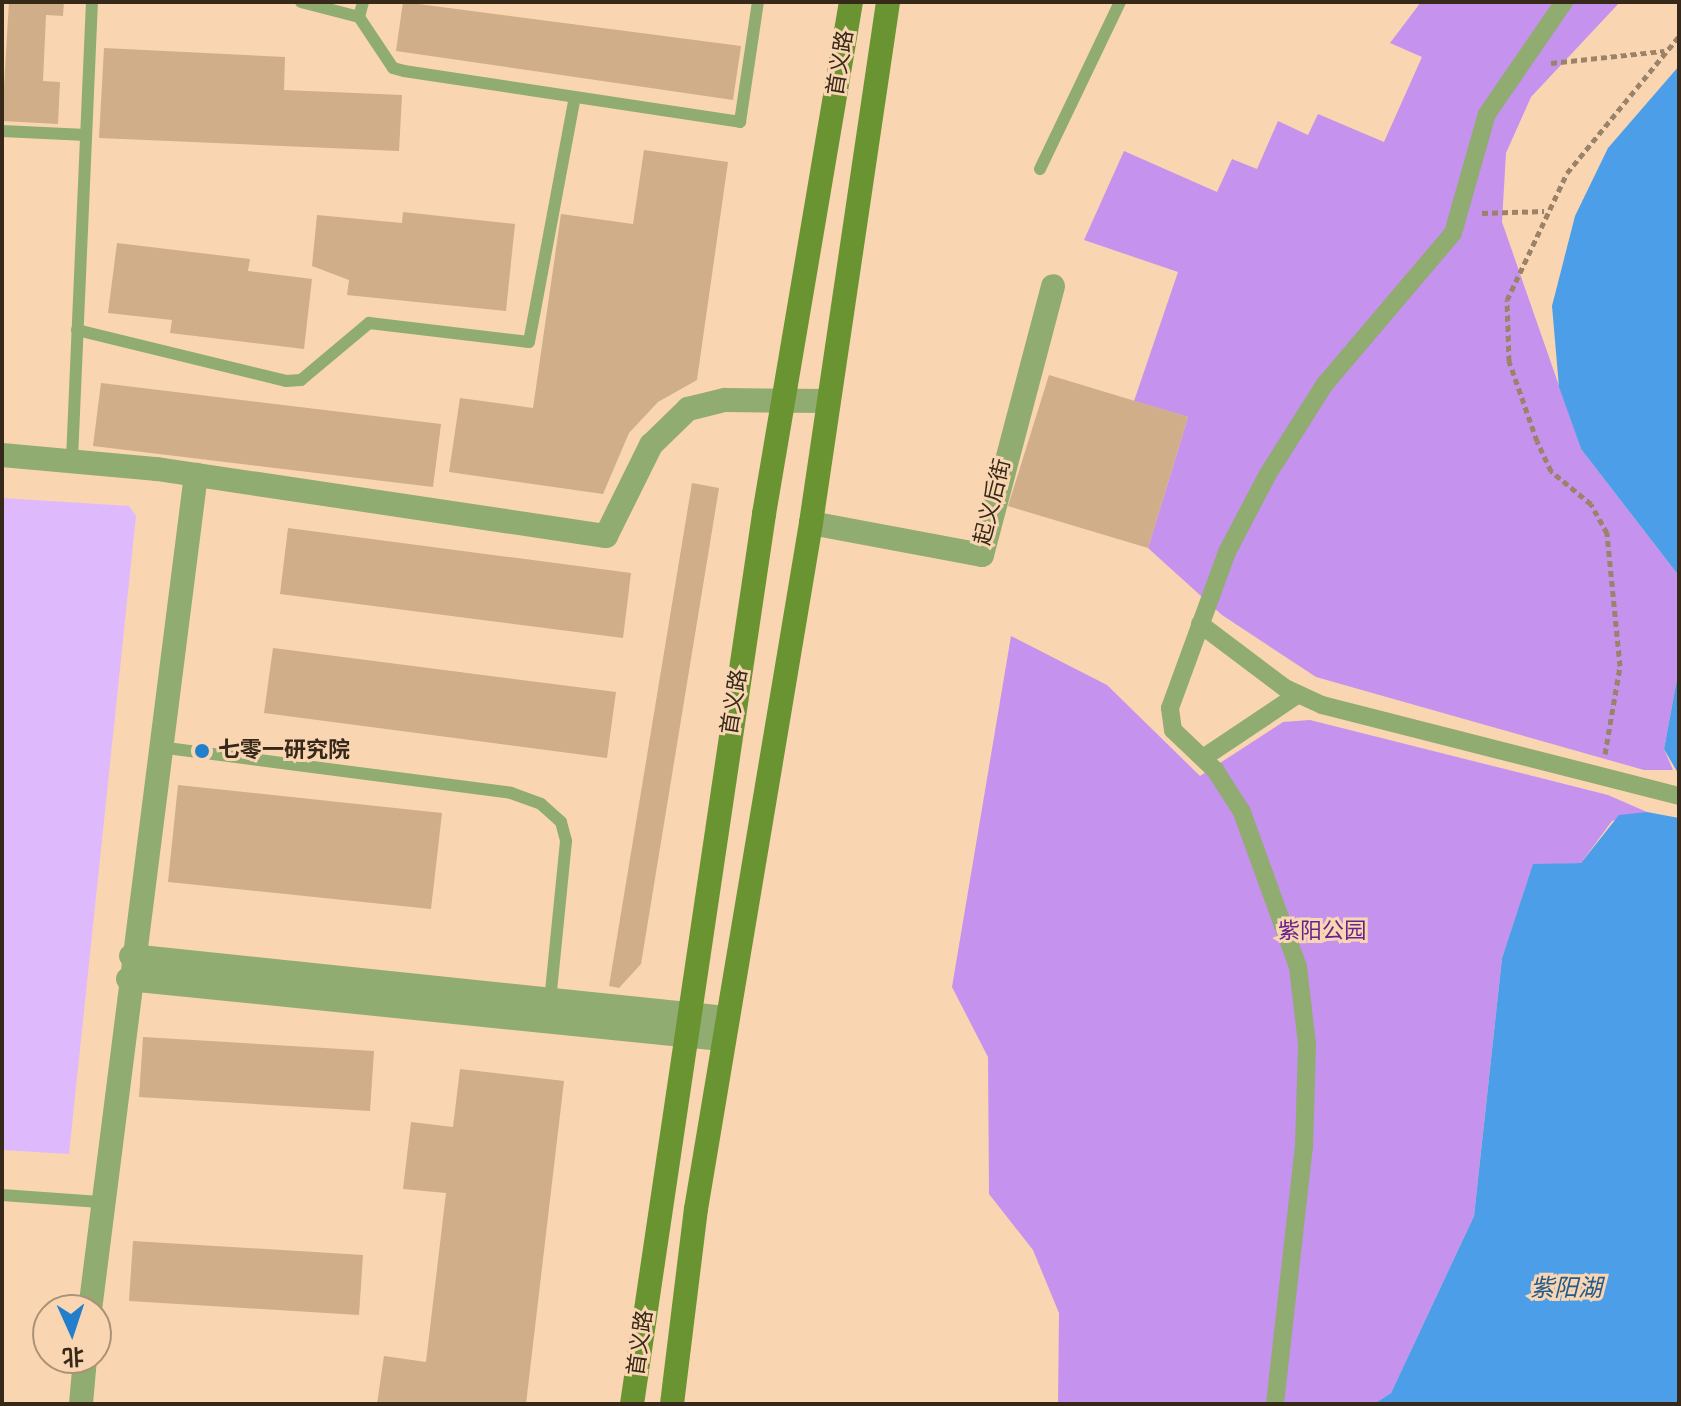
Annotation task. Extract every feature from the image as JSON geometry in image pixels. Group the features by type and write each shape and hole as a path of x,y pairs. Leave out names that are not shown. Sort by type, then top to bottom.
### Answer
{"main road":[{"name":"首义路","path":"632,1404 685,1025 784,398 851,2"},
{"name":"首义路","path":"672,1404 724,1029 811,523 888,2"}],"street":[{"path":"1275,1404 1304,1147 1307,1044 1298,967 1273,886 1242,812 1203,758 1168,721 1200,624 1233,539 1301,422 1364,333 1453,233 1487,114 1564,2"},
{"name":"起义后街","path":"811,523 982,555 1053,286"},
{"path":"2,455 72,459 196,475 606,536 651,445 674,419 711,401 784,398 828,401"},
{"path":"91,1294 129,967 196,475"},
{"path":"1200,624 1297,695 1679,796"},
{"path":"1203,758 1297,695"},
{"path":"129,967 724,1029"},
{"path":"129,967 550,1000 685,1025"},
{"path":"81,1404 84,1374"}],"lane":[{"path":"72,459 92,2"},
{"path":"301,2 359,17 393,68 740,122 758,2"},
{"path":"359,17 363,2"},
{"path":"1040,169 1120,2"},
{"path":"77,330 286,381 301,380 369,323 529,342 575,97"},
{"path":"2,131 86,135"},
{"path":"159,747 511,793 541,804 561,822 566,841 550,1000"},
{"path":"2,1195 100,1202"}],"path":[{"path":"1602,775 1620,666 1607,533 1591,504 1551,471 1520,399 1507,337 1512,280 1545,211 1597,130 1679,36"},
{"path":"1521,64 1665,51"},
{"path":"1460,213 1545,211"}],"shaded area":[{"path":"2,498 129,506 136,516 69,1154 2,1150"}],"green space":[{"path":"1421,2 1620,2 1531,97 1506,153 1502,222 1581,449 1679,576 1679,668 1664,749 1673,770 1644,770 1316,677 1222,615 1148,548 1188,417 1134,401 1178,272 1084,240 1124,151 1217,192 1232,159 1257,169 1278,121 1308,135 1318,114 1384,142 1422,57 1390,43"},
{"name":"紫阳公园","path":"1011,636 1107,685 1200,776 1283,722 1310,720 1608,795 1647,812 1612,821 1581,863 1533,865 1502,958 1474,1216 1391,1393 1374,1404 1058,1404 1059,1313 1033,1250 989,1194 988,1057 952,987"}],"water":[{"path":"1679,66 1679,576 1581,449 1559,387 1552,306 1575,216 1608,148"},
{"path":"1679,668 1679,775 1664,749"},
{"name":"紫阳湖","path":"1647,812 1679,818 1679,1404 1374,1404 1391,1393 1474,1216 1502,958 1533,864 1581,863 1619,815"}],"building":[{"path":"9,2 64,2 63,16 46,15 43,81 60,82 58,124 2,121"},
{"path":"403,2 741,46 733,100 396,51"},
{"path":"104,48 285,57 284,90 402,95 399,151 99,138"},
{"path":"644,150 728,162 697,380 658,402 629,433 603,494 449,472 460,398 533,408 561,214 633,224"},
{"path":"403,212 515,224 506,311 347,295 349,280 312,266 317,215 402,223"},
{"path":"117,243 250,259 248,271 312,279 304,349 170,333 172,320 108,313"},
{"path":"1049,375 1188,417 1148,548 1008,506"},
{"path":"101,383 441,424 433,487 93,446"},
{"path":"692,483 719,488 641,964 619,988 609,986"},
{"path":"288,528 631,573 623,638 280,594"},
{"path":"273,648 616,692 607,758 264,713"},
{"path":"178,785 442,813 431,909 168,882"},
{"path":"143,1037 374,1051 370,1111 139,1097"},
{"path":"460,1069 564,1081 526,1404 377,1404 384,1356 426,1362 446,1193 403,1189 411,1122 453,1127"},
{"path":"133,1241 363,1255 359,1315 129,1301"}],"place":[{"name":"七零一研究院","path":"202,751"}]}
